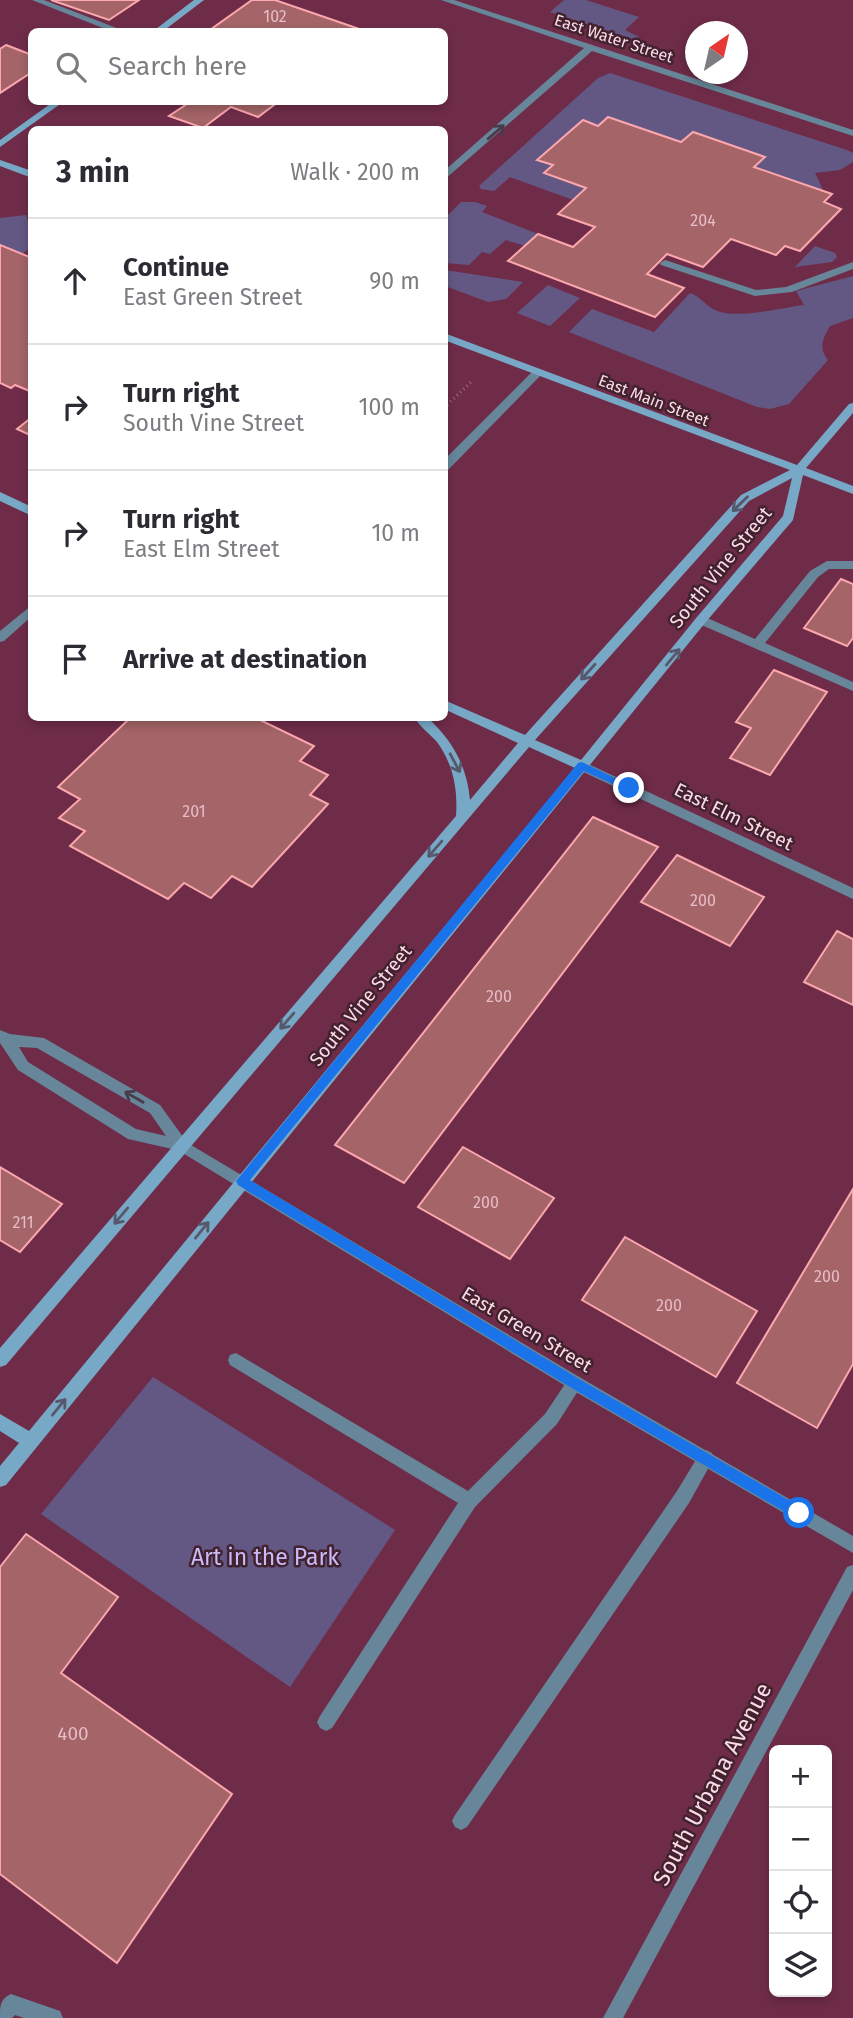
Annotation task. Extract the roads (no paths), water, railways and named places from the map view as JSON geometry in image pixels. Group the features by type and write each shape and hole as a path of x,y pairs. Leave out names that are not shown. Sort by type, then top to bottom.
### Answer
{"main road":[{"path":"162,28 200,0"},
{"path":"0,144 54,105"},
{"path":"0,163 28,174"},
{"name":"East Main Street","path":"448,338 853,490"},
{"path":"799,470 853,406"},
{"name":"South Vine Street","path":"0,1479 701,620 789,517 799,470"},
{"name":"South Vine Street","path":"0,1360 527,741 745,498 799,470"},
{"path":"0,496 28,510"},
{"name":"East Elm Street","path":"448,706 582,766"},
{"path":"424,721 444,743 457,765 465,798 462,817"},
{"path":"0,1422 31,1441"}],"street":[{"path":"36,0 112,28"},
{"name":"East Water Street","path":"445,0 853,133"},
{"path":"448,173 591,47"},
{"path":"665,263 755,293 788,290 853,265"},
{"path":"448,463 538,372"},
{"path":"758,644 814,574 827,565 853,565"},
{"path":"0,638 28,614"},
{"path":"701,620 853,687"},
{"name":"East Elm Street","path":"582,766 853,894"},
{"path":"4,1038 23,1066 133,1135 181,1145"},
{"path":"4,1038 39,1042 155,1109 181,1145"},
{"name":"East Green Street","path":"181,1145 575,1383 853,1545"},
{"path":"236,1360 469,1501"},
{"path":"326,1722 469,1501 551,1419 575,1383"},
{"path":"461,1821 683,1497 706,1458"},
{"name":"South Urbana Avenue","path":"613,2018 853,1573"},
{"path":"0,2018 11,2004 53,2018"}],"park label":[{"name":"Art in the Park","path":"265,1557"}]}
